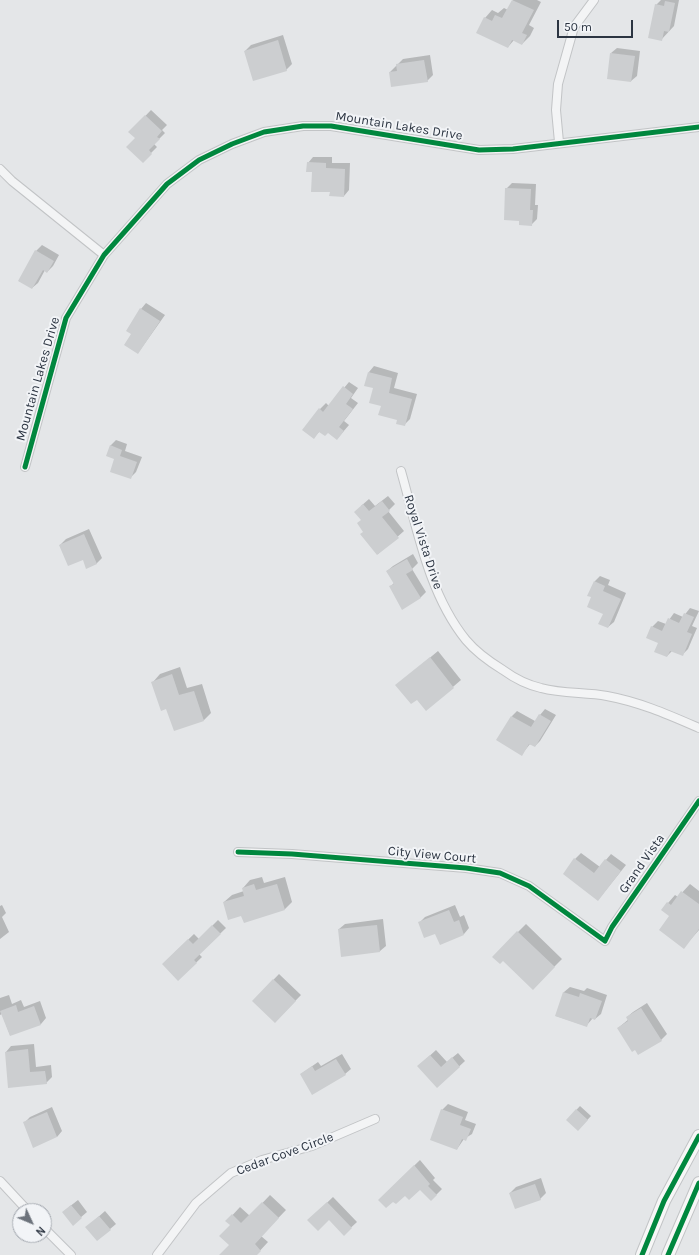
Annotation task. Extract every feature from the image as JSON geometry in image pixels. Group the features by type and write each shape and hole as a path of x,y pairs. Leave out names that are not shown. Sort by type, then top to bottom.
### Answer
{"main road":[{"path":"642,1255 664,1201 699,1136"},
{"path":"668,1255 699,1183"}],"street":[{"path":"558,142 556,110 558,84 574,27 594,0"},
{"name":"Mountain Lakes Drive","path":"25,467 66,318 104,255 167,184 199,160 232,144 264,132 303,126 331,126 479,150 514,149 558,142 699,127"},
{"path":"0,169 12,181 104,255"},
{"name":"Royal Vista Drive","path":"401,471 432,578 449,615 466,640 486,659 513,676 540,688 567,694 606,696 638,703 699,728"},
{"name":"Grand Vista","path":"605,941 616,921 699,801"},
{"name":"City View Court","path":"238,852 292,854 466,868 500,873 529,886 605,941"},
{"name":"Cedar Cove Circle","path":"157,1255 196,1203 231,1173 262,1160 312,1146 375,1119"},
{"path":"0,1181 21,1203"},
{"path":"52,1236 70,1255"}],"building":[{"path":"512,0 534,10 522,33 527,35 522,45 512,40 508,48 476,33 484,17 492,21 495,15 502,18"},
{"path":"665,1 675,3 669,32 664,31 662,41 648,38 655,4 664,6"},
{"path":"278,40 287,71 253,81 244,51"},
{"path":"610,53 635,56 631,82 607,79"},
{"path":"424,60 428,82 391,87 389,72 397,71 396,64"},
{"path":"145,115 162,131 157,137 160,139 149,150 152,154 143,163 126,147 135,138 128,132"},
{"path":"307,162 326,163 326,168 345,169 344,197 329,196 330,192 311,192 312,172 306,172"},
{"path":"505,188 531,189 530,210 533,210 532,226 519,225 519,221 504,220"},
{"path":"35,250 54,261 47,273 43,270 32,289 18,281"},
{"path":"140,308 160,321 138,354 124,345 131,334 126,331"},
{"path":"368,372 392,378 389,393 412,399 405,426 396,424 397,420 378,415 381,406 369,403 373,388 364,386"},
{"path":"343,386 353,394 346,404 353,409 339,427 344,431 337,440 328,433 325,436 319,432 314,439 302,430 319,408 323,412"},
{"path":"110,445 122,450 120,456 137,462 131,479 110,472 114,459 106,456"},
{"path":"382,501 390,511 382,517 399,538 377,555 360,534 363,532 357,523 361,520 354,512 363,504 369,511"},
{"path":"84,534 97,564 86,569 83,560 68,566 59,545"},
{"path":"407,559 413,570 406,574 421,598 402,610 389,586 394,584 386,571"},
{"path":"594,581 605,586 603,591 621,599 608,628 598,624 603,614 587,607 591,597 587,596"},
{"path":"684,613 694,617 687,632 692,634 683,656 670,651 667,657 654,652 658,643 646,638 651,626 662,631 668,618 679,623"},
{"path":"430,657 454,688 426,711 417,700 411,704 395,685"},
{"path":"172,674 179,695 194,691 204,721 174,731 166,709 161,711 151,682"},
{"path":"539,714 551,721 535,747 529,744 522,756 496,740 511,716 531,727"},
{"path":"574,858 594,873 605,859 621,871 598,901 563,874"},
{"path":"254,884 256,890 277,884 285,910 244,923 241,916 228,920 223,902 244,896 242,888"},
{"path":"681,891 699,904 699,929 684,949 659,930 669,916 661,910 667,902 671,905"},
{"path":"449,910 454,922 459,920 464,935 440,945 435,934 424,938 418,922"},
{"path":"212,925 221,934 194,960 197,963 178,981 162,964 188,939 193,944"},
{"path":"377,925 380,952 341,957 338,929"},
{"path":"517,931 555,967 533,990 503,961 500,964 492,957"},
{"path":"273,979 296,1001 275,1023 252,1001"},
{"path":"563,992 579,997 580,993 602,1001 595,1020 590,1018 587,1027 555,1016"},
{"path":"16,1005 18,1012 34,1006 41,1025 10,1036 0,1011"},
{"path":"641,1008 662,1041 638,1055 635,1050 632,1052 617,1028 628,1021 626,1017"},
{"path":"28,1049 30,1072 45,1071 47,1084 8,1088 5,1052"},
{"path":"430,1055 441,1067 452,1057 460,1067 437,1088 417,1066"},
{"path":"336,1059 346,1075 312,1095 300,1074 312,1066 315,1071"},
{"path":"441,1109 463,1117 460,1125 471,1129 466,1141 462,1139 457,1150 430,1140"},
{"path":"576,1109 588,1120 578,1131 566,1120"},
{"path":"47,1112 57,1137 33,1148 23,1122"},
{"path":"414,1165 430,1184 428,1186 437,1195 431,1201 420,1190 409,1200 405,1196 396,1204 393,1202 386,1208 378,1200"},
{"path":"535,1184 541,1200 515,1209 509,1193"},
{"path":"262,1202 279,1218 255,1244 261,1251 257,1255 219,1255 229,1245 219,1236 230,1225 225,1221 232,1214 241,1223"},
{"path":"327,1202 352,1228 344,1236 329,1220 318,1231 307,1220"},
{"path":"71,1205 82,1218 73,1226 62,1212"},
{"path":"99,1216 111,1230 97,1241 85,1227"}],"cycle path":[{"path":"25,467 66,318 104,255 167,184 199,160 232,144 264,132 303,126 331,126 479,150 513,149 699,127"},
{"path":"238,852 292,854 466,868 500,873 529,886 605,941 612,927 699,801"},
{"path":"642,1255 664,1201 699,1136"},
{"path":"668,1255 699,1183"}]}
